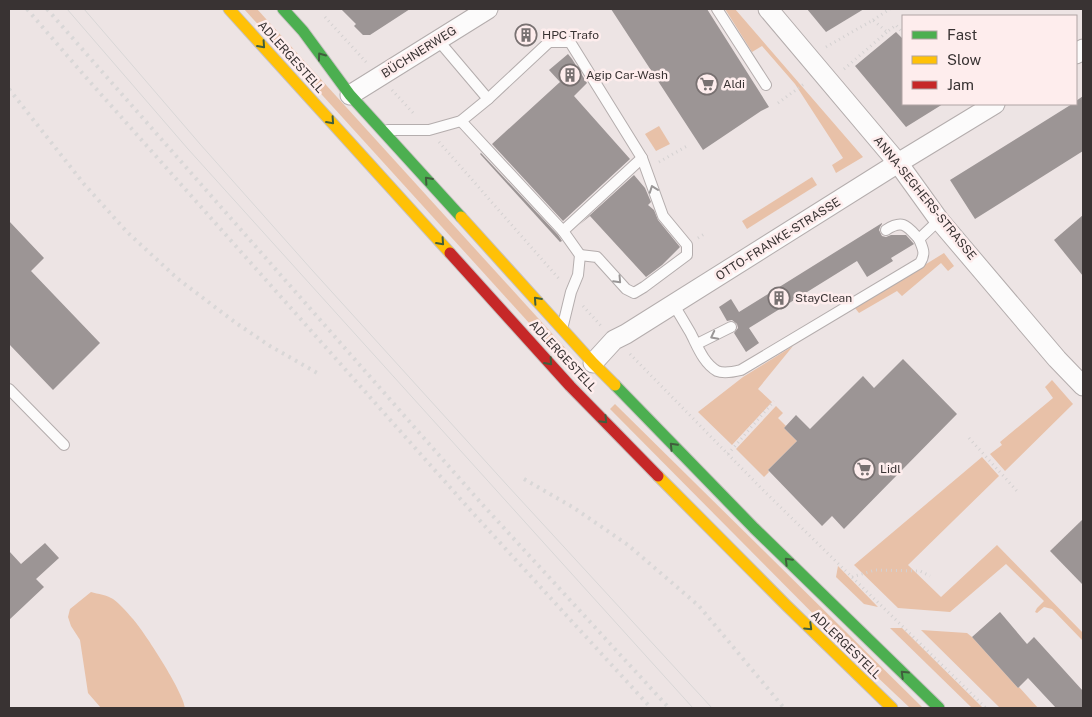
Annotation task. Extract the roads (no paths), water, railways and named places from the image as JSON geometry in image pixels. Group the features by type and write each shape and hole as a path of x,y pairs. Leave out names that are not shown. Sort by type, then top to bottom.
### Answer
{"main road":[{"name":"ADLERGESTELL","path":"229,9 656,474 780,600 892,708"},
{"name":"ADLERGESTELL","path":"283,9 303,31 350,95 563,328 590,366 939,708"}],"street":[{"name":"BÜCHNERWEG","path":"350,95 488,9"},
{"name":"ANNA-SEGHERS-STRASSE","path":"768,9 898,163 940,220 1083,386"},
{"name":"OTTO-FRANKE-STRASSE","path":"590,366 614,340 992,105"}],"lane":[{"path":"717,9 766,85"},
{"path":"438,40 488,99"},
{"path":"382,130 429,130 461,121 488,99 549,42 570,42 642,158 663,216 687,244 687,255 634,293 626,289 597,257 580,255"},
{"path":"461,121 564,230 580,255 578,275 570,292 563,328"},
{"path":"564,230 642,158"},
{"path":"919,239 940,220"},
{"path":"673,304 704,359 713,368 718,372 726,373 740,370 920,263 924,257 924,250 919,239 909,228 902,224 895,224 886,230"},
{"path":"697,344 731,327"},
{"path":"9,389 64,445"}],"tram line":[{"path":"67,9 188,149 693,708"},
{"path":"84,9 312,270 712,708"}],"railway":[{"path":"27,9 472,512 651,708"},
{"path":"47,9 481,503 669,708"},
{"path":"9,89 84,184 127,232 178,279 270,346 319,374"},
{"path":"524,479 574,508 628,545 699,606 784,708"}],"place":[{"name":"HPC Trafo","path":"526,35"},
{"name":"Agip Car-Wash","path":"570,75"},
{"name":"Aldi","path":"707,84"},
{"name":"StayClean","path":"779,298"},
{"name":"Lidl","path":"864,469"}]}
